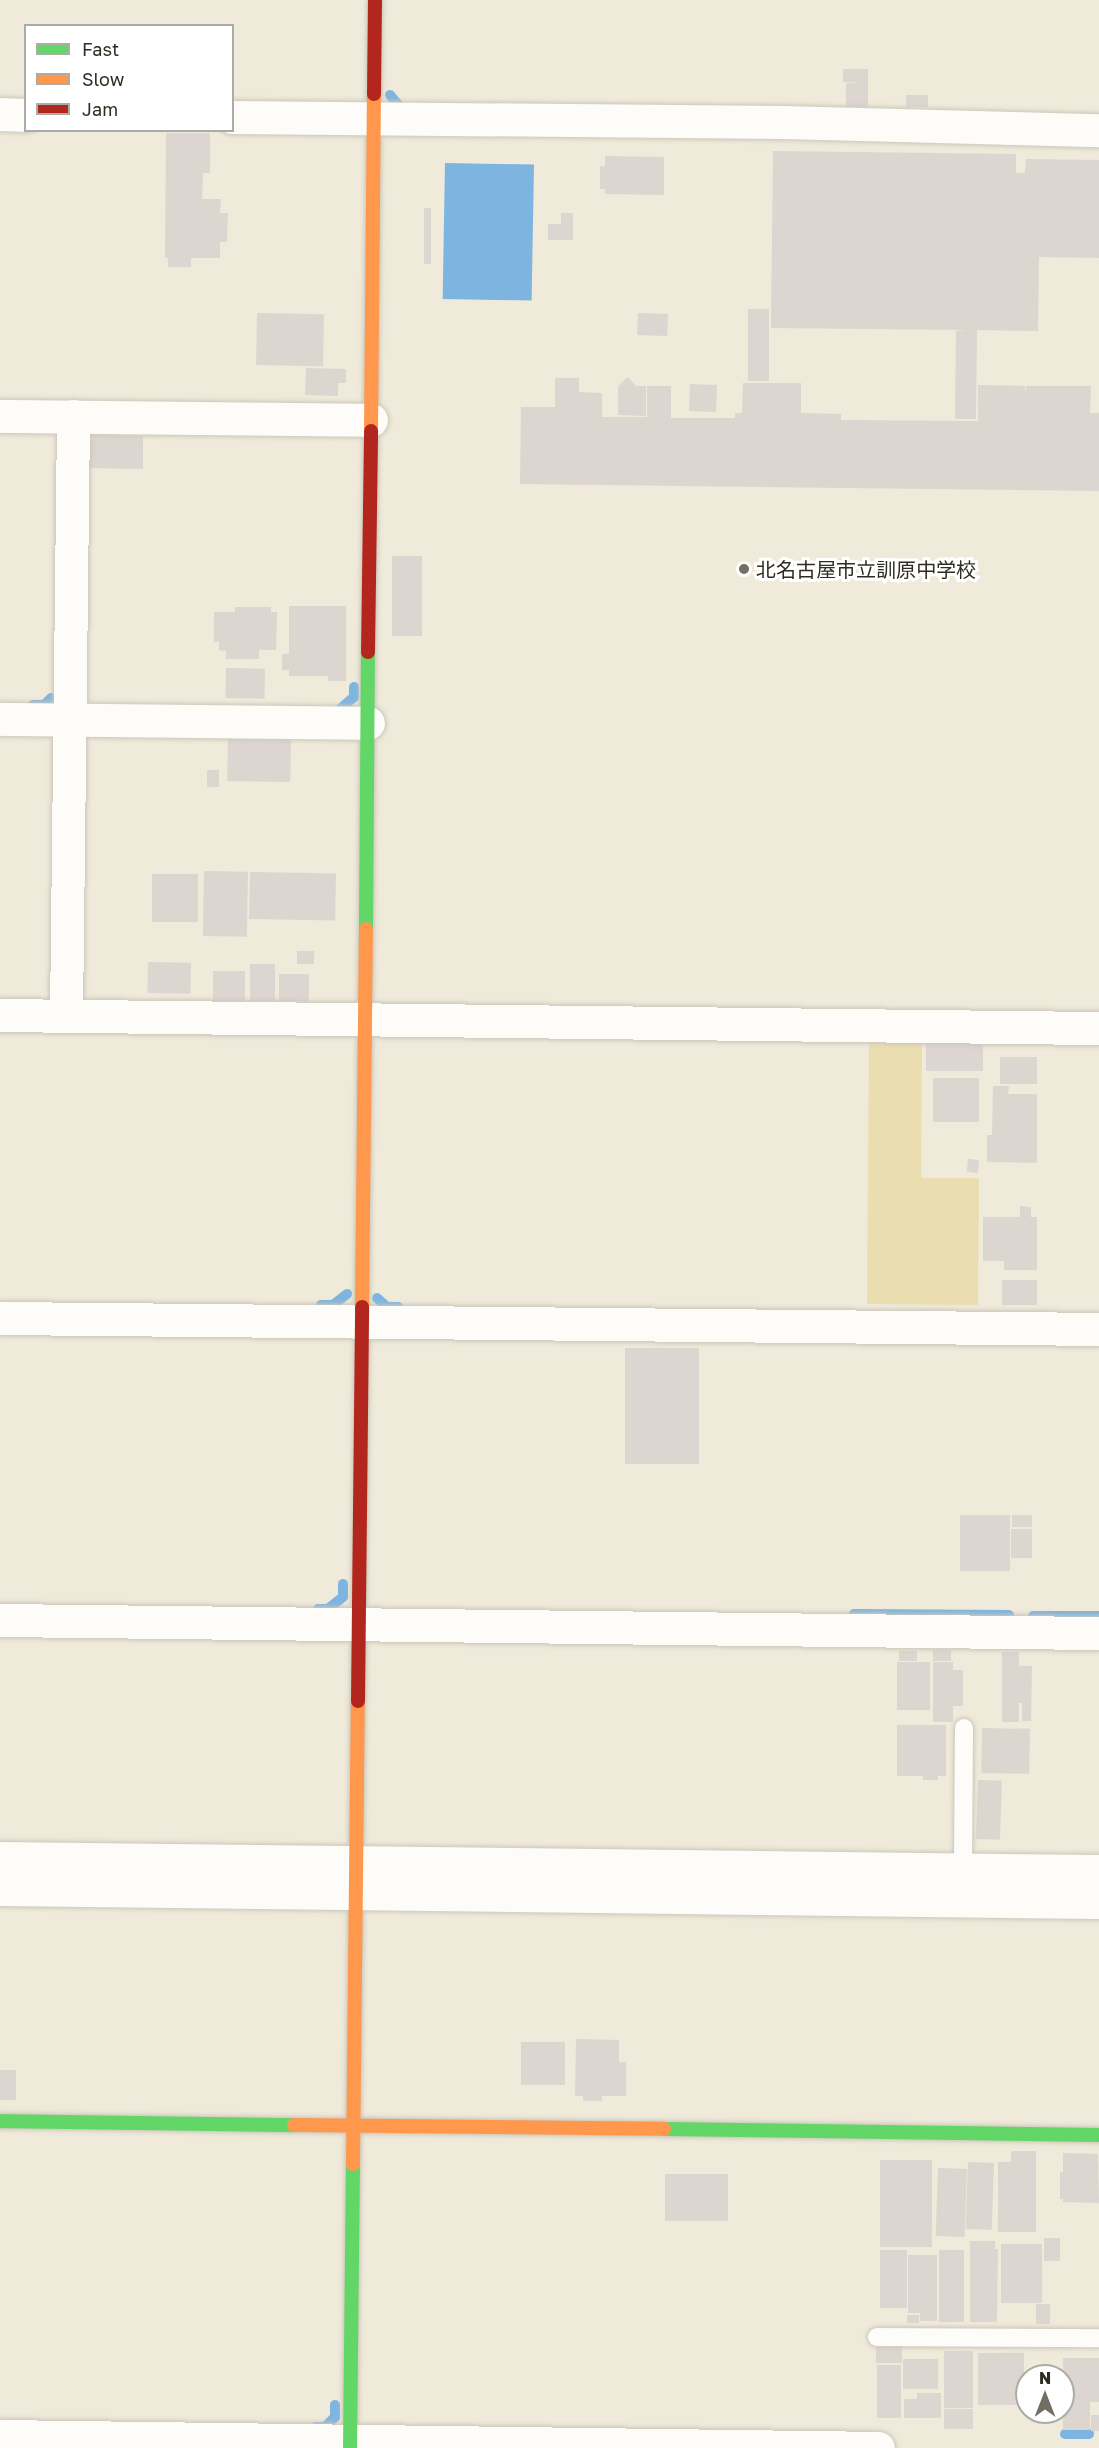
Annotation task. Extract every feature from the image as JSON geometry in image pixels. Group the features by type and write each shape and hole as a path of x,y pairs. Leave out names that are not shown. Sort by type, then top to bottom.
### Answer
{"street":[{"path":"350,2444 375,0"},
{"path":"0,114 24,115"},
{"path":"234,117 783,122 1099,130"},
{"path":"0,416 371,420"},
{"path":"66,1016 73,417"},
{"path":"0,718 368,723"},
{"path":"0,1015 1099,1028"},
{"path":"0,1318 1099,1329"},
{"path":"0,1620 1099,1633"},
{"path":"0,1858 356,1878 1099,1902"},
{"path":"0,1889 356,1878 963,1869 1099,1871"},
{"path":"0,2121 1099,2135"},
{"path":"0,2436 350,2444 878,2448"}],"lane":[{"path":"963,1869 964,1728"},
{"path":"877,2337 1099,2338"}],"shaded area":[{"path":"869,1040 922,1040 921,1178 979,1178 978,1305 867,1304"}],"water":[{"path":"445,163 534,165 532,301 443,299"}],"building":[{"path":"843,69 868,69 868,107 846,106 846,83 863,82 843,82"},
{"path":"906,95 928,95 928,107 906,107"},
{"path":"166,133 210,133 210,173 203,173 202,199 221,199 220,213 228,213 227,242 220,242 220,258 191,258 191,267 168,267 168,258 165,258"},
{"path":"773,151 1016,154 1016,173 1025,173 1026,159 1099,160 1099,258 1039,257 1038,331 977,330 976,419 955,419 956,331 966,330 771,328"},
{"path":"605,156 664,157 664,195 605,194 605,189 600,189 600,166 605,166"},
{"path":"424,208 431,208 431,264 424,264"},
{"path":"561,213 573,213 573,240 548,240 548,224 561,224"},
{"path":"748,309 769,309 769,381 748,381"},
{"path":"257,313 324,314 323,366 256,365"},
{"path":"638,313 668,314 667,336 637,335"},
{"path":"306,368 346,369 346,383 338,383 338,396 305,395"},
{"path":"628,377 636,386 646,386 646,416 618,415 618,386"},
{"path":"555,378 579,378 579,392 602,393 602,417 647,417 647,386 671,386 671,418 735,418 735,413 742,413 743,383 801,383 801,413 841,414 841,420 978,421 978,385 1025,386 1025,398 1026,386 1091,386 1090,413 1099,413 1099,491 520,484 521,407 555,407"},
{"path":"690,384 717,385 716,412 689,411"},
{"path":"92,435 143,436 143,469 84,468 84,440 91,440"},
{"path":"392,556 422,556 422,636 392,636"},
{"path":"289,606 346,606 346,681 328,681 328,676 289,676 289,670 282,670 282,654 289,654"},
{"path":"235,607 271,607 271,612 277,612 276,650 259,650 259,659 226,659 226,651 219,650 219,642 214,642 214,612 235,612"},
{"path":"226,668 265,669 264,699 225,698"},
{"path":"228,739 291,740 290,782 227,781"},
{"path":"207,770 219,770 219,787 207,787"},
{"path":"204,871 248,872 247,937 203,936"},
{"path":"250,872 336,874 335,920 249,919"},
{"path":"152,874 198,874 198,922 152,922"},
{"path":"297,951 314,951 314,964 297,964"},
{"path":"148,962 191,963 190,994 147,993"},
{"path":"250,964 275,964 275,1001 250,1001"},
{"path":"213,971 245,971 245,1001 213,1001"},
{"path":"279,974 309,974 309,1001 279,1001"},
{"path":"926,1041 983,1041 983,1071 926,1071"},
{"path":"1000,1057 1037,1057 1037,1084 1000,1084"},
{"path":"933,1078 979,1078 979,1122 933,1122"},
{"path":"993,1086 1009,1086 1008,1094 1037,1094 1037,1163 987,1162 987,1135 992,1135"},
{"path":"968,1159 979,1160 978,1173 967,1172"},
{"path":"1020,1206 1031,1207 1031,1217 1037,1217 1037,1270 1004,1270 1004,1261 983,1261 983,1217 1020,1217"},
{"path":"1002,1280 1037,1280 1037,1305 1002,1305"},
{"path":"625,1348 699,1348 699,1464 625,1464"},
{"path":"960,1515 1010,1515 1010,1571 960,1571"},
{"path":"1012,1515 1032,1515 1032,1527 1012,1527"},
{"path":"1011,1529 1032,1529 1032,1558 1011,1558"},
{"path":"933,1650 951,1650 951,1661 933,1661"},
{"path":"899,1651 917,1651 917,1661 899,1661"},
{"path":"1002,1652 1019,1652 1019,1666 1032,1666 1031,1721 1022,1721 1022,1703 1019,1703 1019,1722 1002,1722"},
{"path":"897,1662 930,1662 930,1710 897,1710"},
{"path":"933,1662 953,1662 953,1670 963,1670 963,1706 953,1706 953,1722 933,1722"},
{"path":"897,1725 946,1725 946,1776 938,1776 938,1780 923,1780 923,1776 897,1776"},
{"path":"982,1728 1030,1729 1029,1774 981,1773"},
{"path":"978,1780 1002,1781 1000,1840 976,1839"},
{"path":"576,2039 619,2040 619,2062 626,2062 626,2096 602,2096 602,2101 583,2101 583,2096 575,2096"},
{"path":"521,2042 565,2042 565,2085 521,2085"},
{"path":"0,2070 16,2070 16,2100 0,2100"},
{"path":"1011,2151 1036,2151 1036,2232 998,2232 998,2162 1011,2162"},
{"path":"1063,2153 1098,2154 1099,2203 1063,2202 1063,2199 1060,2199"},
{"path":"880,2160 932,2160 932,2247 880,2247"},
{"path":"968,2162 994,2163 992,2230 966,2229"},
{"path":"938,2168 967,2169 965,2237 936,2236"},
{"path":"665,2174 728,2174 728,2221 665,2221"},
{"path":"1044,2238 1060,2238 1060,2261 1044,2261"},
{"path":"970,2241 995,2241 995,2249 998,2249 997,2322 970,2322"},
{"path":"1001,2244 1042,2244 1042,2303 1001,2303"},
{"path":"880,2250 907,2250 907,2308 880,2308"},
{"path":"939,2250 964,2250 964,2322 939,2322"},
{"path":"908,2255 937,2255 937,2321 920,2321 920,2313 908,2313"},
{"path":"1036,2304 1050,2304 1050,2324 1036,2324"},
{"path":"907,2315 919,2315 919,2323 907,2323"},
{"path":"876,2346 902,2346 902,2363 876,2363"},
{"path":"944,2351 973,2351 973,2408 944,2408"},
{"path":"978,2353 1024,2353 1024,2364 1015,2364 1015,2405 978,2405"},
{"path":"1063,2358 1099,2358 1099,2402 1090,2402 1090,2430 1063,2430 1063,2424 1075,2424 1075,2364 1063,2364"},
{"path":"903,2359 938,2359 938,2389 903,2389"},
{"path":"877,2365 901,2365 901,2418 877,2418"},
{"path":"917,2393 941,2393 941,2418 904,2418 904,2399 917,2399"},
{"path":"944,2409 973,2409 973,2429 944,2429"},
{"path":"1091,2415 1099,2415 1099,2431 1091,2431"}],"waterway":[{"path":"390,95 400,107 406,108"},
{"path":"339,710 354,697 354,687"},
{"path":"33,705 44,705 51,698"},
{"path":"321,1305 333,1305 347,1294"},
{"path":"377,1298 387,1307 398,1307"},
{"path":"318,1609 328,1609 343,1597 343,1584"},
{"path":"854,1614 1009,1615"},
{"path":"1033,1616 1099,1616"},
{"path":"316,2427 325,2427 335,2417 335,2405"},
{"path":"1065,2434 1089,2434"}],"traffic: fast":[{"path":"366,929 368,652"},
{"path":"0,2121 294,2125"},
{"path":"664,2129 1099,2135"},
{"path":"350,2448 353,2164"}],"traffic: slow":[{"path":"371,431 374,94"},
{"path":"362,1307 366,929"},
{"path":"353,2164 358,1701"},
{"path":"294,2125 664,2129"}],"traffic: jam":[{"path":"374,94 375,0"},
{"path":"368,652 371,431"},
{"path":"358,1701 362,1307"}],"place":[{"name":"北名古屋市立訓原中学校","path":"744,569"}]}
